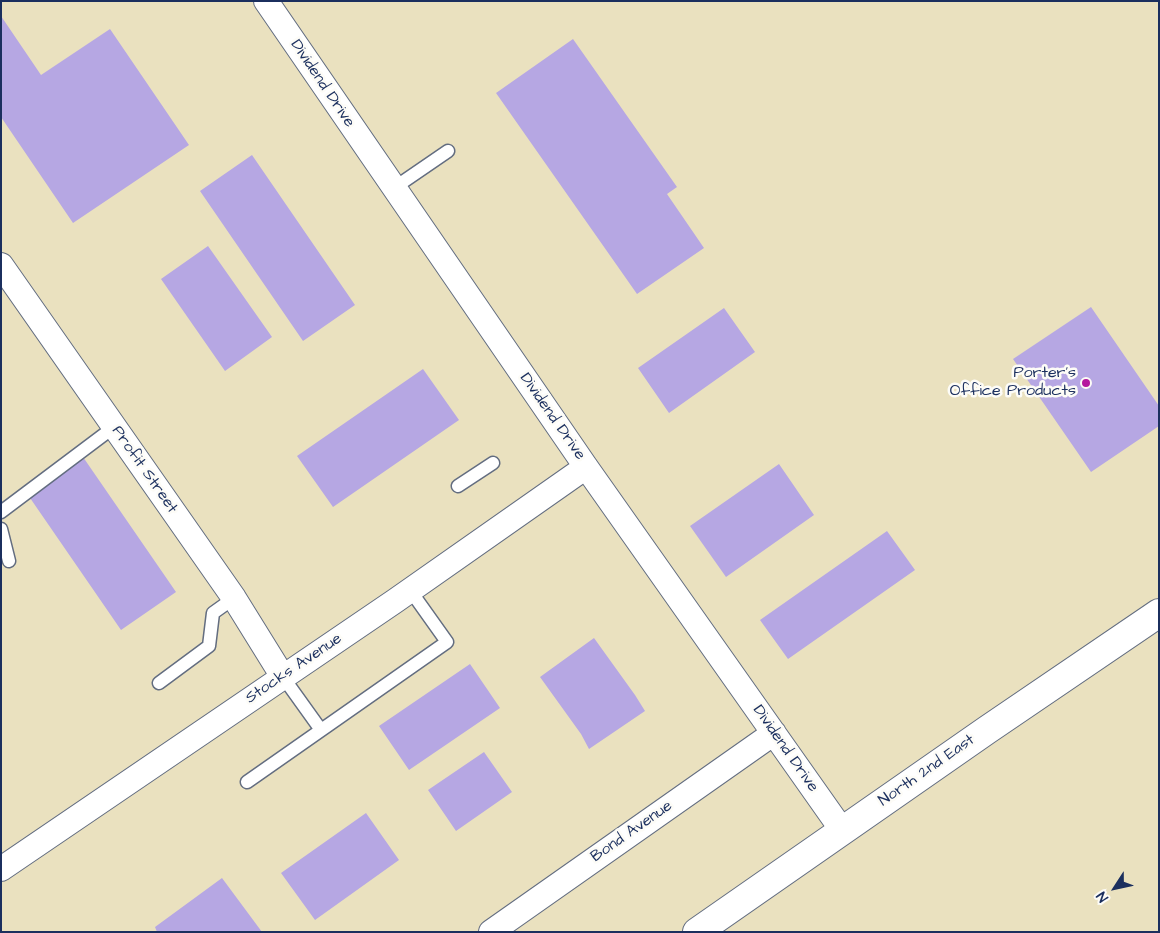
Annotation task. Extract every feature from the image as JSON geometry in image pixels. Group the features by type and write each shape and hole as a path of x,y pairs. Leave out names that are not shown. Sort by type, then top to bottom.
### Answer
{"main road":[{"name":"North 2nd East","path":"697,932 842,830 1159,613"}],"street":[{"name":"Dividend Drive","path":"266,1 586,467 842,830"},
{"name":"Profit Street","path":"1,265 234,598 283,677"},
{"name":"Stocks Avenue","path":"1,869 410,590 586,467"},
{"name":"Bond Avenue","path":"491,932 774,733"}],"lane":[{"path":"394,188 448,151"},
{"path":"1,512 114,427"},
{"path":"458,486 493,463"},
{"path":"1,529 10,561"},
{"path":"248,782 447,642 410,590"},
{"path":"159,683 209,646 213,613 234,598"},
{"path":"283,677 321,730"}],"building":[{"path":"1,16 41,75 110,29 189,145 73,223 1,117"},
{"path":"573,39 677,187 667,194 704,248 637,294 496,93"},
{"path":"252,155 355,305 303,341 200,191"},
{"path":"208,246 272,337 225,371 161,279"},
{"name":"Porter's Office Products","path":"1091,307 1159,406 1159,426 1091,472 1013,359"},
{"path":"724,308 755,352 669,413 638,368"},
{"path":"423,369 459,420 333,507 297,456"},
{"path":"83,457 176,592 121,630 28,495"},
{"path":"779,464 814,515 726,577 690,526"},
{"path":"887,531 915,570 788,659 760,620"},
{"path":"594,638 645,711 589,749 581,734 540,677"},
{"path":"470,664 500,708 409,770 379,726"},
{"path":"484,752 512,792 456,831 428,790"},
{"path":"366,813 399,860 315,920 281,873"},
{"path":"222,878 262,932 157,932 155,927"}],"place":[{"name":"Porter's Office Products","path":"1086,383"}]}
